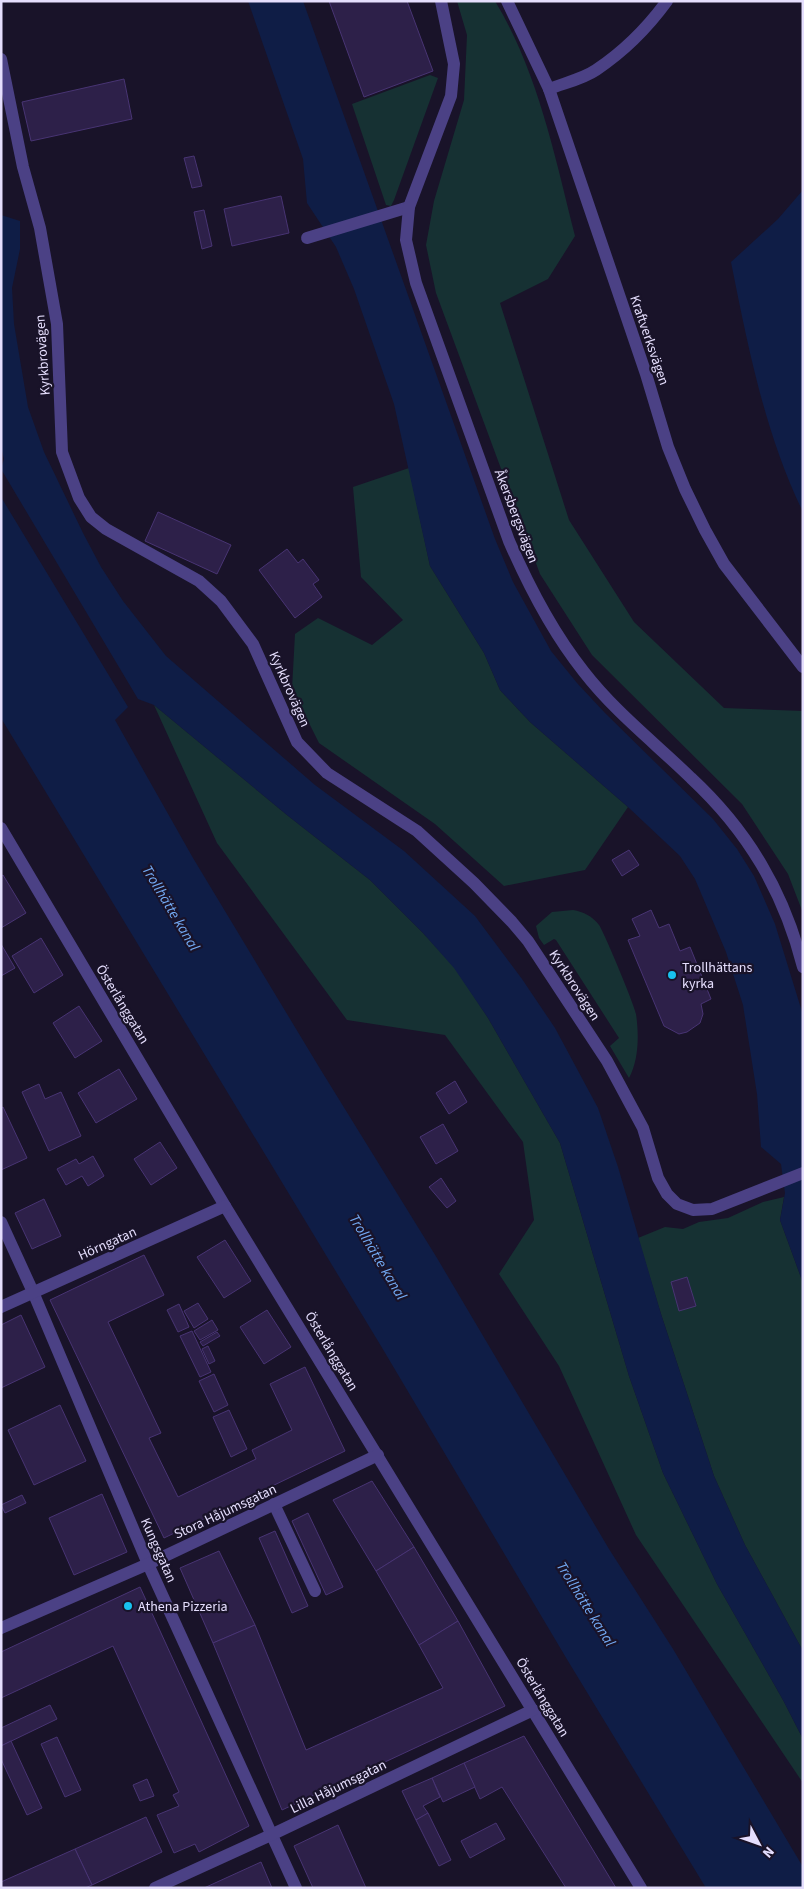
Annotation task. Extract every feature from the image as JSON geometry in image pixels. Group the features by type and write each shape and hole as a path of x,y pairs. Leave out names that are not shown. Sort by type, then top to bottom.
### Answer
{"street":[{"name":"Åkersbergsvägen","path":"441,1 454,64 451,96 409,207 406,240 416,283 509,541 526,580 549,621 584,672 616,708 710,797 745,838 762,863 780,897 803,967"},
{"name":"Kraftverksvägen","path":"507,1 549,89 646,374 668,447 685,489 704,530 724,564 803,667"},
{"path":"549,89 595,71 628,44 656,16 667,1"},
{"name":"Kyrkbrovägen","path":"1,59 23,167 40,228 57,324 62,452 79,498 91,517 106,529 199,581 221,601 253,644 297,742 327,773 417,831 474,883 512,922 528,941 607,1061 643,1128 658,1178 667,1194 677,1204 693,1210 712,1209 803,1173"},
{"path":"307,238 409,207"},
{"name":"Österlånggatan","path":"3,834 225,1206 641,1888"},
{"name":"Hörngatan","path":"1,1307 225,1206"},
{"name":"Kungsgatan","path":"1,1222 33,1292 148,1564 296,1888"},
{"name":"Stora Håjumsgatan","path":"1,1628 148,1564 378,1455"},
{"path":"274,1504 315,1591"},
{"name":"Lilla Håjumsgatan","path":"155,1888 533,1710"}],"green space":[{"path":"457,1 495,1 510,28 523,57 544,116 575,236 548,279 500,303 569,520 634,622 724,708 803,711 803,913 788,874 742,804 592,655 540,574 436,293 426,245 434,201 464,100 467,35"},
{"path":"430,75 438,78 394,200 391,206 386,205 352,104"},
{"path":"409,468 430,566 484,653 500,690 530,722 628,807 585,870 504,886 435,824 319,743 292,689 295,634 318,618 372,645 403,620 361,577 353,487"},
{"path":"154,705 287,815 370,880 455,968 488,1018 560,1143 629,1376 663,1473 717,1584 803,1739 803,1783 636,1535 559,1366 499,1274 534,1220 523,1142 445,1035 347,1020 217,843"},
{"path":"573,910 588,915 599,925 613,954 636,1014 638,1038 635,1063 629,1078 610,1046 619,1038 556,940 554,939 544,945 539,938 536,926 552,912"},
{"path":"784,1197 780,1220 803,1283 803,1651 745,1545 714,1476 638,1238 665,1227 683,1229 699,1222 728,1218 763,1202"}],"water":[{"path":"248,1 303,1 495,539 513,582 551,651 605,713 713,819 737,849 754,876 775,924 803,1015 803,1283 780,1220 785,1193 781,1164 761,1147 757,1094 743,1005 726,952 695,879 680,856 628,807 530,722 500,690 484,653 430,566 394,404 354,289 336,247 307,203 303,159"},
{"path":"803,190 803,512 778,452 759,390 731,262 778,219"},
{"path":"1,215 20,221 20,249 12,288 14,324 28,407 44,452 83,533 101,567 123,601 166,656 315,785 404,851 475,916 522,979 555,1028 598,1108 618,1167 661,1314 714,1476 745,1545 803,1651 803,1739 717,1584 663,1473 629,1376 560,1143 488,1018 454,968 423,933 370,880 287,815 154,705 138,699 1,469 4,459 1,447"},
{"name":"Trollhätte kanal","path":"1,497 128,707 115,720 193,858 437,1258 609,1549 673,1649 803,1867 803,1888 706,1888 1,718"}],"building":[{"path":"329,1 407,1 433,71 364,97"},
{"path":"124,79 132,119 31,141 22,102"},
{"path":"194,156 202,186 192,188 184,158"},
{"path":"281,196 289,233 232,246 224,209"},
{"path":"204,210 212,246 202,249 194,212"},
{"path":"158,512 231,545 217,574 145,541"},
{"path":"287,549 298,563 303,559 319,580 313,584 322,597 295,618 259,570"},
{"path":"629,850 639,865 622,876 612,860"},
{"path":"3,875 26,913 1,928 1,876"},
{"name":"Trollhättans kyrka","path":"651,910 659,928 669,924 680,951 690,947 711,999 701,1004 703,1014 700,1023 687,1032 679,1034 664,1026 628,940 640,936 632,919"},
{"path":"41,938 63,975 34,993 12,956"},
{"path":"1,944 15,968 1,976"},
{"path":"79,1006 102,1041 75,1058 53,1023"},
{"path":"119,1069 137,1099 96,1123 78,1093"},
{"path":"455,1081 467,1102 449,1114 436,1093"},
{"path":"39,1084 45,1099 61,1092 81,1136 49,1151 22,1092"},
{"path":"3,1107 27,1158 1,1170 1,1108"},
{"path":"443,1124 458,1151 436,1164 420,1137"},
{"path":"160,1142 177,1168 151,1185 134,1159"},
{"path":"93,1156 104,1176 88,1186 82,1176 66,1185 57,1169 76,1159 79,1164"},
{"path":"441,1178 456,1201 447,1208 429,1187"},
{"path":"44,1199 61,1236 32,1249 15,1213"},
{"path":"225,1240 251,1281 224,1298 197,1257"},
{"path":"144,1255 164,1295 108,1322 161,1433 149,1438 178,1497 256,1459 252,1450 292,1430 270,1384 305,1367 345,1451 164,1538 50,1300"},
{"path":"687,1277 696,1306 679,1311 671,1282"},
{"path":"198,1303 208,1319 194,1328 184,1311"},
{"path":"179,1304 189,1327 178,1332 167,1310"},
{"path":"267,1310 291,1347 264,1364 240,1327"},
{"path":"21,1315 45,1367 1,1388 1,1325"},
{"path":"212,1320 218,1330 200,1340 194,1331"},
{"path":"192,1331 211,1372 200,1377 180,1336"},
{"path":"217,1332 220,1336 203,1346 200,1342"},
{"path":"208,1346 215,1361 209,1364 202,1349"},
{"path":"214,1374 228,1405 214,1412 199,1381"},
{"path":"60,1405 86,1461 34,1485 8,1430"},
{"path":"229,1410 247,1449 231,1457 213,1417"},
{"path":"372,1481 414,1547 376,1571 333,1500"},
{"path":"102,1494 127,1552 74,1575 49,1518"},
{"path":"22,1495 26,1503 5,1513 1,1505"},
{"path":"308,1513 343,1587 326,1595 292,1521"},
{"path":"275,1531 308,1606 292,1613 259,1538"},
{"path":"414,1547 458,1621 419,1645 376,1571"},
{"path":"219,1551 255,1625 213,1643 180,1568"},
{"path":"140,1587 249,1826 199,1852 195,1844 174,1853 157,1815 179,1806 173,1795 179,1792 113,1646 1,1698 1,1652"},
{"path":"458,1621 505,1706 282,1810 213,1643 255,1625 306,1750 443,1688 419,1645"},
{"path":"50,1705 57,1719 1,1746 1,1728"},
{"path":"524,1736 616,1888 566,1888 502,1787 480,1799 464,1763"},
{"path":"57,1737 81,1790 65,1797 41,1744"},
{"path":"11,1741 42,1808 27,1815 1,1759 1,1746"},
{"path":"464,1763 475,1787 443,1802 432,1778"},
{"path":"432,1778 440,1797 423,1806 428,1813 416,1820 402,1791"},
{"path":"147,1779 154,1796 140,1801 133,1785"},
{"path":"428,1813 451,1860 439,1866 416,1820"},
{"path":"146,1817 162,1852 92,1885 75,1849"},
{"path":"496,1823 505,1839 470,1858 461,1841"},
{"path":"338,1825 366,1888 313,1888 294,1846"},
{"path":"75,1849 92,1885 85,1888 1,1888 1,1882"},
{"path":"261,1862 272,1888 204,1888"}],"place":[{"name":"Trollhättans kyrka","path":"672,975"},
{"name":"Athena Pizzeria","path":"128,1606"}]}
